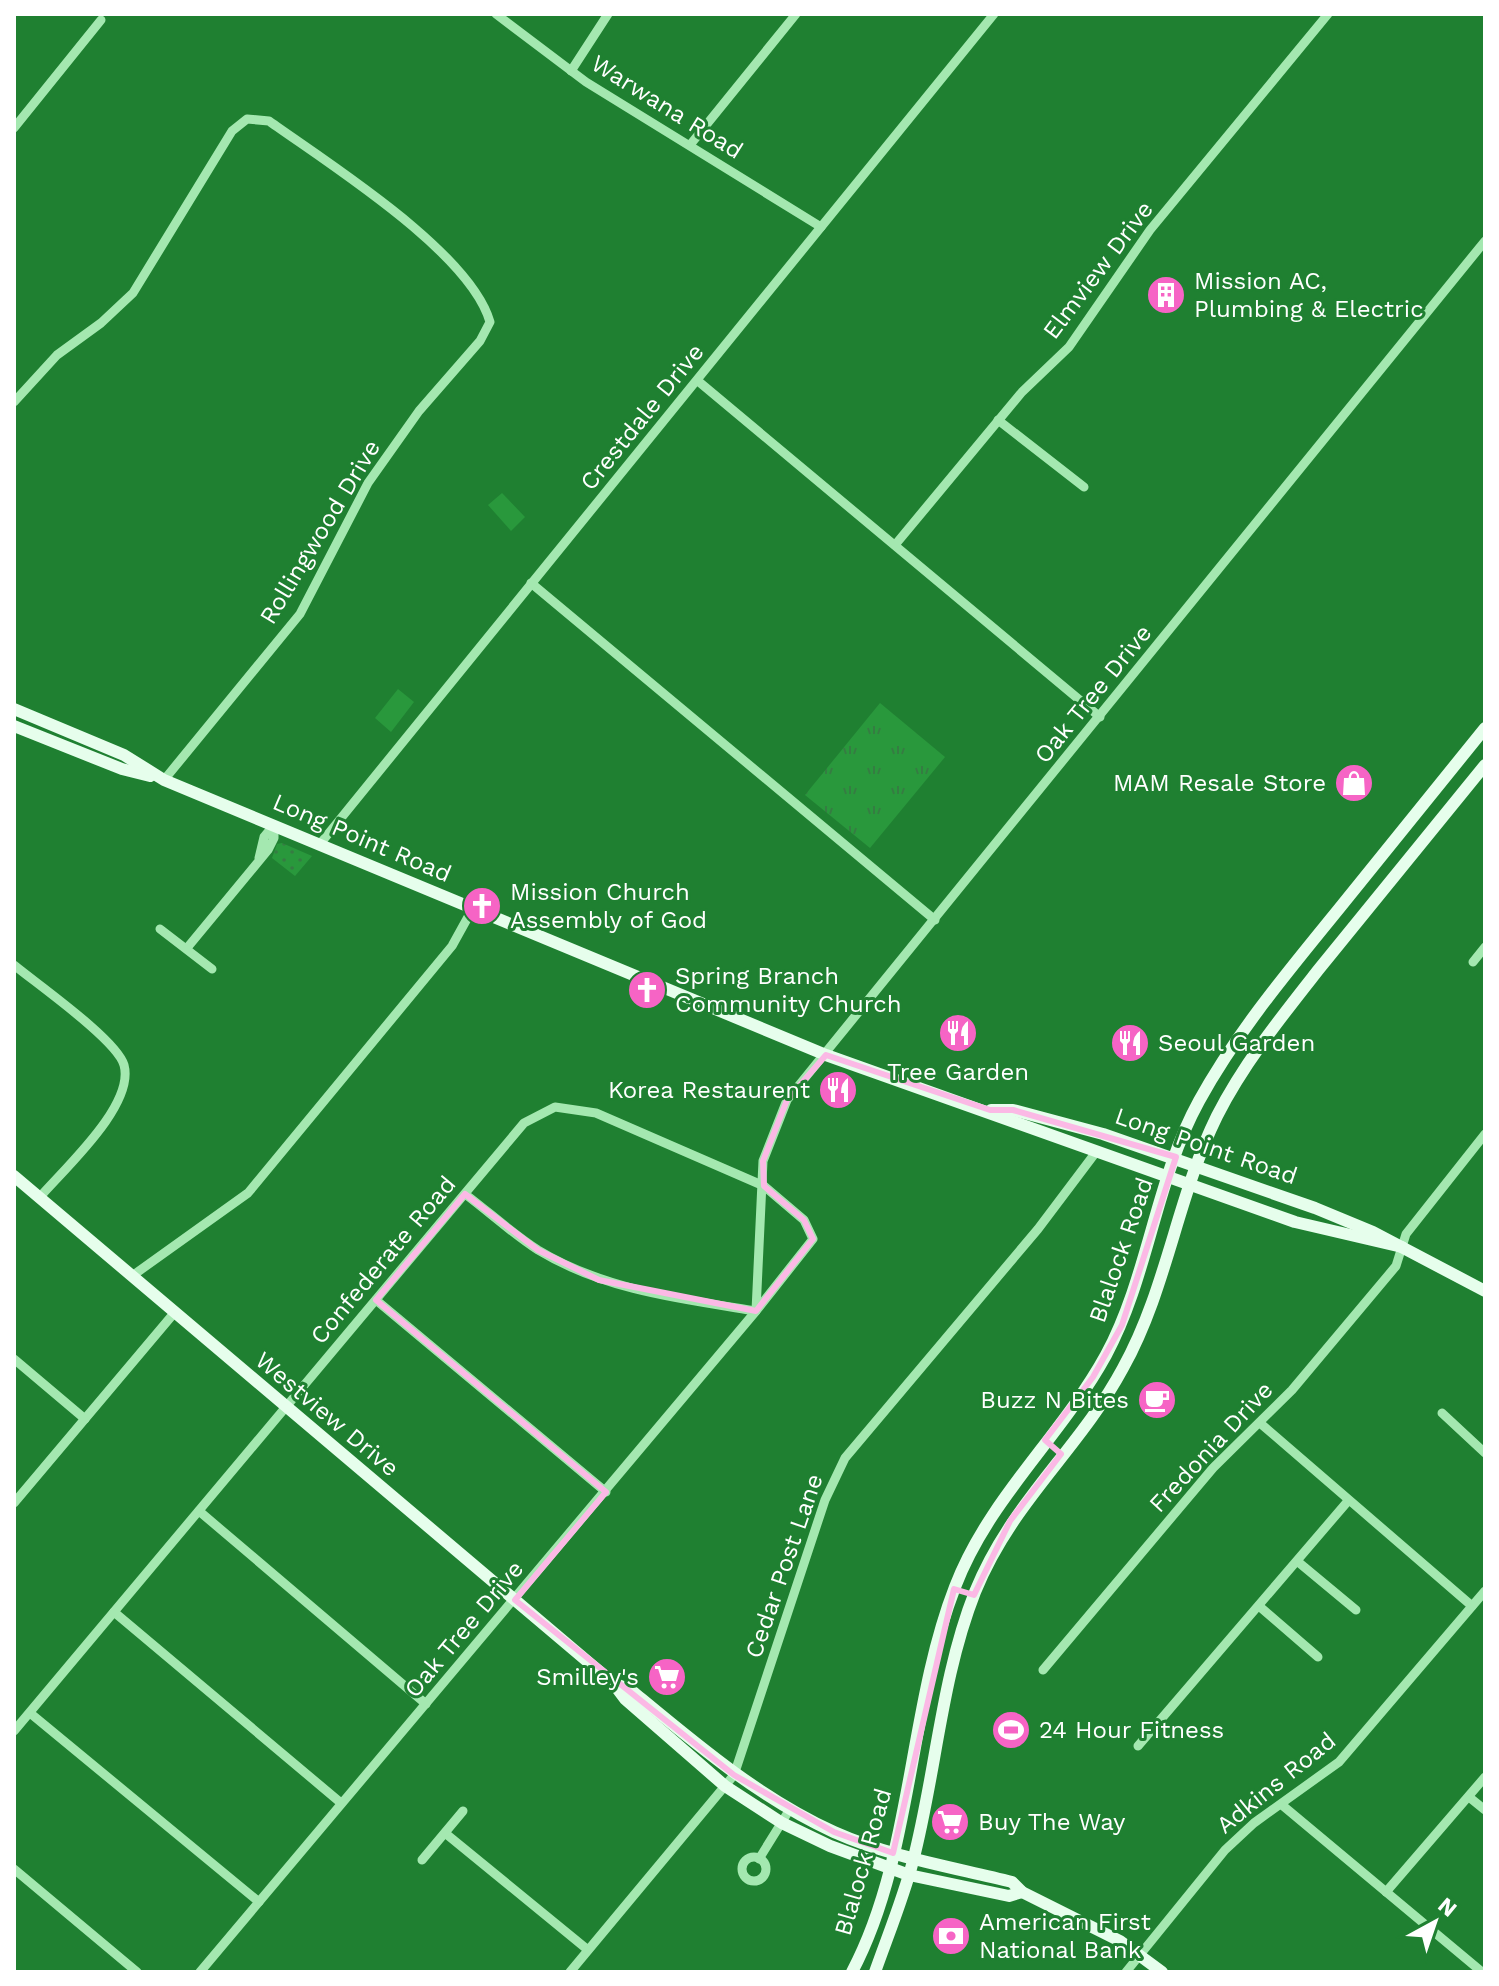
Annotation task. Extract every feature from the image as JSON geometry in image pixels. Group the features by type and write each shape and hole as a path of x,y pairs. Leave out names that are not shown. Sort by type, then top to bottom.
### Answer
{"main road":[{"name":"Long Point Road","path":"14,709 124,755 164,780"},
{"name":"Long Point Road","path":"14,726 122,769 164,780 826,1055 990,1110 1096,1152 1295,1222 1402,1247"},
{"name":"Blalock Road","path":"852,1972 889,1868 938,1637 970,1550 993,1510 1093,1377 1122,1325 1168,1178 1197,1104 1251,1020 1485,728"},
{"name":"Blalock Road","path":"875,1972 914,1859 943,1708 974,1595 1010,1521 1109,1392 1142,1330 1196,1165 1234,1085 1269,1034 1485,765"},
{"path":"1395,839 1416,849"},
{"path":"1321,930 1339,945"},
{"path":"1251,1020 1269,1034"},
{"name":"Long Point Road","path":"990,1110 1013,1110 1176,1157 1315,1208 1402,1247 1485,1291"},
{"name":"Westview Drive","path":"14,1176 613,1683 625,1699 725,1786 782,1823 830,1846 889,1868 1009,1896 1022,1892"},
{"path":"1122,1325 1142,1330"},
{"path":"1045,1440 1061,1454"},
{"path":"954,1589 974,1595"},
{"name":"Westview Drive","path":"613,1683 632,1691 734,1775 790,1809 834,1832 893,1853 1012,1882 1022,1892 1067,1912 1141,1955 1162,1972"},
{"path":"925,1700 943,1708"}],"street":[{"name":"Warwana Road","path":"496,14 571,71 821,227"},
{"path":"571,71 608,14"},
{"path":"690,145 796,14"},
{"name":"Crestdale Drive","path":"320,844 994,14"},
{"name":"Elmview Drive","path":"895,545 998,420 1069,347 1150,230 1328,14"},
{"path":"14,128 101,20"},
{"name":"Rollingwood Drive","path":"14,402 57,355 101,323 133,293 232,131 247,119 269,121 406,221 484,300 490,322 480,341 419,411 368,483 300,614 164,780"},
{"name":"Oak Tree Drive","path":"756,1311 763,1161 787,1100 1485,241"},
{"path":"698,381 1100,717"},
{"path":"998,420 1084,487"},
{"path":"531,583 935,920"},
{"path":"187,948 268,850 274,838 274,825"},
{"path":"132,1276 248,1193 452,946 473,908"},
{"path":"160,929 212,969"},
{"path":"1473,962 1485,947"},
{"path":"14,965 113,1046 124,1065 124,1088 114,1110 40,1197"},
{"name":"Confederate Road","path":"14,1731 524,1123 555,1107 596,1113 764,1186"},
{"name":"Fredonia Drive","path":"1043,1670 1213,1468 1292,1390 1396,1266 1406,1234 1485,1134"},
{"name":"Cedar Post Lane","path":"570,1972 734,1775 825,1500 845,1458 1038,1229 1096,1152"},
{"name":"Oak Tree Drive","path":"200,1972 606,1492 813,1239 804,1220 764,1186"},
{"path":"465,1194 538,1250 599,1280 673,1298 756,1311"},
{"path":"376,1300 606,1492"},
{"path":"14,1503 175,1312"},
{"path":"14,1359 85,1419"},
{"path":"1442,1413 1485,1453"},
{"path":"1260,1423 1472,1606"},
{"path":"1138,1746 1348,1501"},
{"path":"199,1511 426,1704"},
{"path":"1297,1561 1356,1610"},
{"name":"Adkins Road","path":"1126,1972 1225,1850 1254,1823 1339,1762 1485,1591"},
{"path":"1259,1606 1318,1657"},
{"path":"114,1612 341,1803"},
{"path":"30,1713 259,1902"},
{"path":"1386,1892 1485,1777"},
{"path":"1469,1797 1485,1810"},
{"path":"1282,1805 1482,1972"},
{"path":"759,1859 790,1809"},
{"path":"422,1860 463,1811"},
{"path":"445,1833 588,1950"},
{"path":"14,1869 137,1972"}],"highlighted area":[{"path":"826,1055 990,1110 1013,1110 1176,1157 1122,1325 1093,1377 1045,1440 1061,1454 1010,1521 974,1595 954,1589 893,1853 834,1832 734,1775 515,1600 606,1492 376,1300 465,1194 538,1250 599,1280 756,1311 813,1239 804,1220 764,1186 763,1161 787,1100"}],"green space":[{"path":"502,493 525,517 511,531 488,505"},
{"path":"398,689 414,702 391,732 375,718"},
{"path":"880,703 945,757 870,848 805,795"},
{"path":"282,843 312,856 295,876 272,858 277,844"}],"place":[{"name":"Mission AC, Plumbing & Electric","path":"1166,295"},
{"name":"MAM Resale Store","path":"1354,783"},
{"name":"Mission Church Assembly of God","path":"482,906"},
{"name":"Spring Branch Community Church","path":"647,990"},
{"name":"Tree Garden","path":"958,1033"},
{"name":"Seoul Garden","path":"1130,1043"},
{"name":"Korea Restaurent","path":"838,1090"},
{"name":"Buzz N Bites","path":"1157,1400"},
{"name":"Smilley's","path":"667,1677"},
{"name":"24 Hour Fitness","path":"1011,1730"},
{"name":"Buy The Way","path":"950,1822"},
{"name":"American First National Bank","path":"951,1936"}]}
